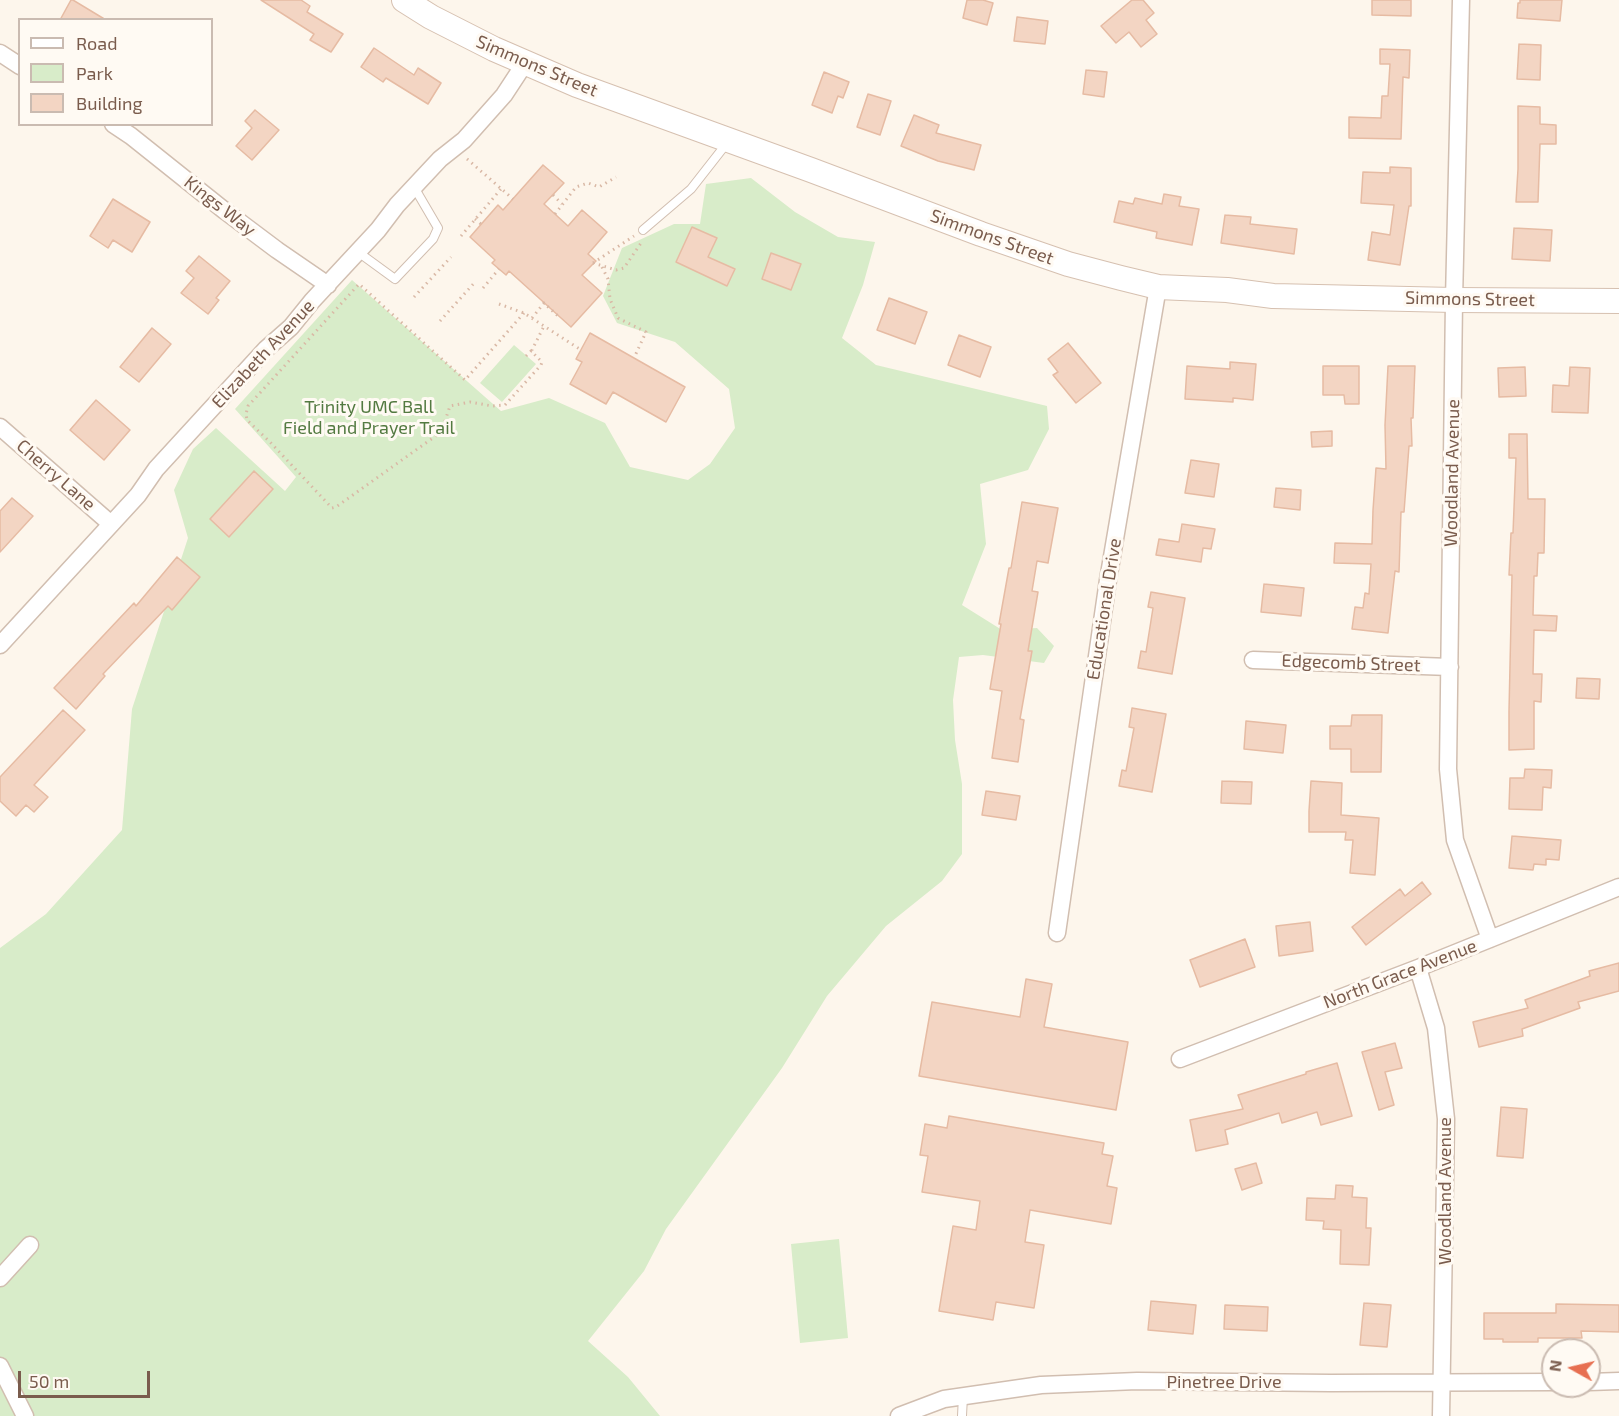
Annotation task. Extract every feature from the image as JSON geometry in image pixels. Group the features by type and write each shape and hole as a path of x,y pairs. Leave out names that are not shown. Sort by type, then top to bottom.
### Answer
{"street":[{"name":"Simmons Street","path":"404,0 494,49 577,85 981,234 1068,264 1158,287 1227,290 1274,296 1619,301"},
{"name":"Woodland Avenue","path":"1461,0 1454,300 1448,769 1455,840 1490,939"},
{"path":"0,53 18,65"},
{"name":"Elizabeth Avenue","path":"0,645 138,495 156,469 266,348 291,327 440,159 464,140 504,95 525,63"},
{"name":"Kings Way","path":"116,126 225,211 328,285"},
{"name":"Educational Drive","path":"1057,933 1109,569 1158,287"},
{"name":"Cherry Lane","path":"0,427 111,524"},
{"name":"Edgecomb Street","path":"1253,660 1450,667"},
{"name":"North Grace Avenue","path":"1179,1059 1418,968 1619,887"},
{"name":"Woodland Avenue","path":"1418,968 1436,1028 1446,1119 1441,1416"},
{"path":"0,1278 30,1245"},
{"path":"0,1366 25,1416"},
{"name":"Pinetree Drive","path":"899,1416 944,1399 1041,1386 1137,1381 1541,1382"},
{"path":"1601,1382 1619,1382"}],"lane":[{"path":"643,230 691,189 729,141"},
{"path":"358,252 395,279 433,239 438,228 414,187"},
{"path":"962,1416 963,1396"}],"path":[{"path":"454,148 513,199"},
{"path":"555,214 576,187 588,183 599,187 616,177"},
{"path":"461,236 501,189"},
{"path":"553,195 562,204"},
{"path":"475,219 481,224"},
{"path":"643,230 641,243 624,268 616,270 593,263 643,230"},
{"path":"414,297 451,256"},
{"path":"602,267 608,279 610,299 618,318 646,332 634,358"},
{"path":"483,288 499,269"},
{"path":"440,321 476,281"},
{"path":"524,313 465,380 359,285 248,406 247,420 332,508 437,435 444,424 450,406 470,402 492,406 505,405 541,365 542,362 532,350"},
{"path":"532,318 544,303 559,317"},
{"path":"499,304 524,313 581,350"},
{"path":"526,356 532,350 544,326"}],"green space":[{"name":"Trinity UMC Ball Field and Prayer Trail","path":"751,178 795,212 838,237 875,242 863,285 842,338 876,365 1047,406 1049,429 1028,470 980,484 986,544 962,605 1002,630 1037,628 1054,646 1044,663 983,655 959,657 953,700 955,740 962,784 962,854 942,881 886,926 827,996 782,1068 666,1229 644,1271 588,1341 628,1377 660,1416 0,1416 0,948 46,914 122,830 132,709 188,538 174,490 193,449 216,428 285,491 296,477 235,409 352,280 501,411 549,398 605,423 630,467 688,480 710,464 735,428 729,389 675,342 617,323 603,296 622,248 674,224 700,224 706,184"},
{"path":"514,345 536,364 502,402 480,383"},
{"path":"839,1239 848,1338 800,1343 791,1244"}],"building":[{"path":"73,0 103,18 61,18"},
{"path":"261,0 301,0 310,6 307,12 343,34 331,52 310,40 314,34"},
{"path":"967,0 983,0 993,3 987,25 963,18"},
{"path":"1132,0 1143,0 1154,13 1146,20 1157,34 1141,47 1129,32 1116,43 1101,26"},
{"path":"1372,0 1411,0 1411,16 1372,15"},
{"path":"1520,0 1562,0 1560,21 1517,18"},
{"path":"1017,17 1048,21 1045,44 1014,41"},
{"path":"1519,44 1541,45 1540,80 1517,79"},
{"path":"374,48 414,75 418,68 441,83 428,104 386,78 383,82 361,67"},
{"path":"1380,49 1410,50 1409,78 1403,77 1401,139 1349,138 1349,117 1381,118 1382,96 1388,96 1390,64 1380,64"},
{"path":"1086,70 1107,72 1104,97 1083,94"},
{"path":"824,72 849,82 843,98 838,96 832,113 812,105"},
{"path":"868,94 891,101 880,135 857,127"},
{"path":"1518,106 1540,107 1540,124 1556,125 1556,144 1540,144 1538,202 1516,202"},
{"path":"255,110 279,130 252,160 236,146 252,128 245,121"},
{"path":"914,115 939,125 936,133 981,145 974,170 938,161 901,146"},
{"path":"543,165 564,183 544,204 568,226 582,210 607,232 588,254 596,261 582,275 602,293 571,327 509,271 506,275 492,263 495,260 470,237 498,205 503,210"},
{"path":"1390,167 1411,168 1411,206 1409,206 1400,265 1368,260 1372,232 1390,235 1394,205 1361,203 1363,172 1390,173"},
{"path":"1164,194 1181,197 1179,206 1199,209 1192,245 1156,238 1157,232 1114,222 1119,201 1133,204 1135,198 1162,204"},
{"path":"113,199 150,222 132,252 113,240 108,248 90,236"},
{"path":"1225,215 1251,217 1250,224 1297,229 1294,254 1221,243"},
{"path":"692,227 717,238 708,257 735,269 727,286 676,262"},
{"path":"1514,228 1552,230 1550,261 1512,259"},
{"path":"771,253 801,264 791,290 762,279"},
{"path":"199,256 230,281 216,298 219,300 208,314 181,293 194,278 186,271"},
{"path":"889,298 927,312 915,344 877,330"},
{"path":"152,328 171,344 139,382 120,367"},
{"path":"590,333 685,387 666,422 613,392 606,404 570,384 582,362 576,359"},
{"path":"959,335 991,347 980,377 948,365"},
{"path":"1068,343 1101,383 1076,403 1053,375 1058,372 1048,359"},
{"path":"1230,362 1256,364 1253,400 1233,398 1233,402 1185,399 1187,366 1230,369"},
{"path":"1323,366 1359,366 1359,404 1345,404 1344,395 1323,395"},
{"path":"1388,366 1415,366 1413,418 1411,418 1412,446 1409,446 1404,512 1401,512 1399,572 1395,571 1388,633 1352,629 1355,607 1363,608 1365,593 1369,594 1371,564 1334,563 1335,543 1372,544 1376,468 1386,469 1385,425"},
{"path":"1525,367 1526,396 1499,397 1498,368"},
{"path":"1570,367 1590,368 1588,413 1552,412 1553,385 1569,386"},
{"path":"96,400 130,430 104,460 70,430"},
{"path":"1332,431 1332,446 1312,447 1311,432"},
{"path":"1509,434 1527,434 1528,499 1545,499 1544,553 1538,553 1537,576 1534,576 1533,615 1557,616 1556,631 1534,630 1533,674 1542,674 1541,702 1534,701 1534,749 1509,750 1512,575 1509,575 1516,458 1509,458"},
{"path":"1191,460 1219,464 1214,497 1185,493"},
{"path":"254,471 273,489 229,537 210,519"},
{"path":"1276,488 1301,490 1300,510 1274,507"},
{"path":"12,498 33,516 0,552 0,511"},
{"path":"1022,502 1058,508 1048,563 1037,561 1032,591 1038,592 1028,651 1032,651 1020,719 1024,720 1018,762 992,758 1002,691 990,689 1001,624 999,624"},
{"path":"1182,524 1215,529 1211,549 1203,548 1201,562 1156,555 1159,539 1179,542"},
{"path":"177,557 200,577 172,610 168,606 103,674 105,676 76,709 54,688 134,603 136,606"},
{"path":"1264,584 1304,588 1301,616 1261,612"},
{"path":"1151,592 1185,598 1172,674 1138,668 1141,651 1146,652 1153,608 1148,607"},
{"path":"1577,678 1600,679 1599,699 1576,698"},
{"path":"1132,708 1166,714 1152,792 1119,786 1122,770 1126,771 1134,728 1129,727"},
{"path":"63,710 85,730 34,785 48,797 34,812 26,805 16,816 0,801 0,777"},
{"path":"1352,715 1382,715 1381,772 1351,772 1351,749 1330,749 1330,726 1351,726"},
{"path":"1246,721 1286,725 1283,753 1244,749"},
{"path":"1525,769 1552,770 1551,788 1543,787 1542,810 1509,809 1510,778 1524,778"},
{"path":"1222,781 1252,782 1251,804 1221,803"},
{"path":"1311,781 1342,783 1341,815 1379,818 1375,875 1350,873 1353,840 1345,840 1346,832 1309,832"},
{"path":"986,791 1020,796 1016,820 982,815"},
{"path":"1512,836 1561,840 1559,860 1546,859 1546,865 1534,864 1533,870 1509,868"},
{"path":"1422,882 1431,894 1366,945 1352,927 1400,889 1405,896"},
{"path":"1310,922 1313,951 1279,956 1276,926"},
{"path":"1245,939 1255,967 1200,987 1190,960"},
{"path":"1619,963 1619,991 1578,1002 1580,1008 1522,1029 1523,1036 1479,1047 1473,1022 1528,1008 1525,1000 1590,976 1589,971"},
{"path":"1026,979 1052,984 1044,1027 1128,1042 1116,1110 919,1076 932,1002 1020,1017"},
{"path":"1395,1043 1402,1068 1385,1072 1394,1105 1379,1110 1362,1052"},
{"path":"1337,1063 1352,1116 1321,1125 1317,1112 1282,1123 1279,1113 1225,1130 1228,1144 1196,1151 1190,1120 1243,1109 1238,1095"},
{"path":"1501,1107 1527,1109 1523,1158 1497,1156"},
{"path":"949,1116 1104,1143 1102,1154 1113,1156 1107,1186 1117,1188 1111,1224 1030,1210 1025,1242 1044,1245 1034,1308 996,1302 993,1320 939,1311 953,1226 976,1230 980,1201 922,1192 928,1156 920,1155 925,1124 947,1128"},
{"path":"1256,1163 1262,1183 1242,1190 1235,1169"},
{"path":"1336,1185 1353,1186 1352,1197 1367,1198 1366,1228 1371,1228 1369,1265 1340,1264 1341,1230 1323,1229 1324,1221 1306,1220 1307,1198 1335,1199"},
{"path":"1151,1301 1196,1305 1193,1334 1148,1330"},
{"path":"1364,1303 1391,1305 1387,1347 1360,1345"},
{"path":"1556,1304 1619,1305 1619,1332 1581,1331 1582,1338 1538,1338 1538,1342 1503,1342 1503,1339 1484,1339 1484,1313 1556,1313"},
{"path":"1225,1305 1268,1307 1267,1331 1224,1329"}]}
